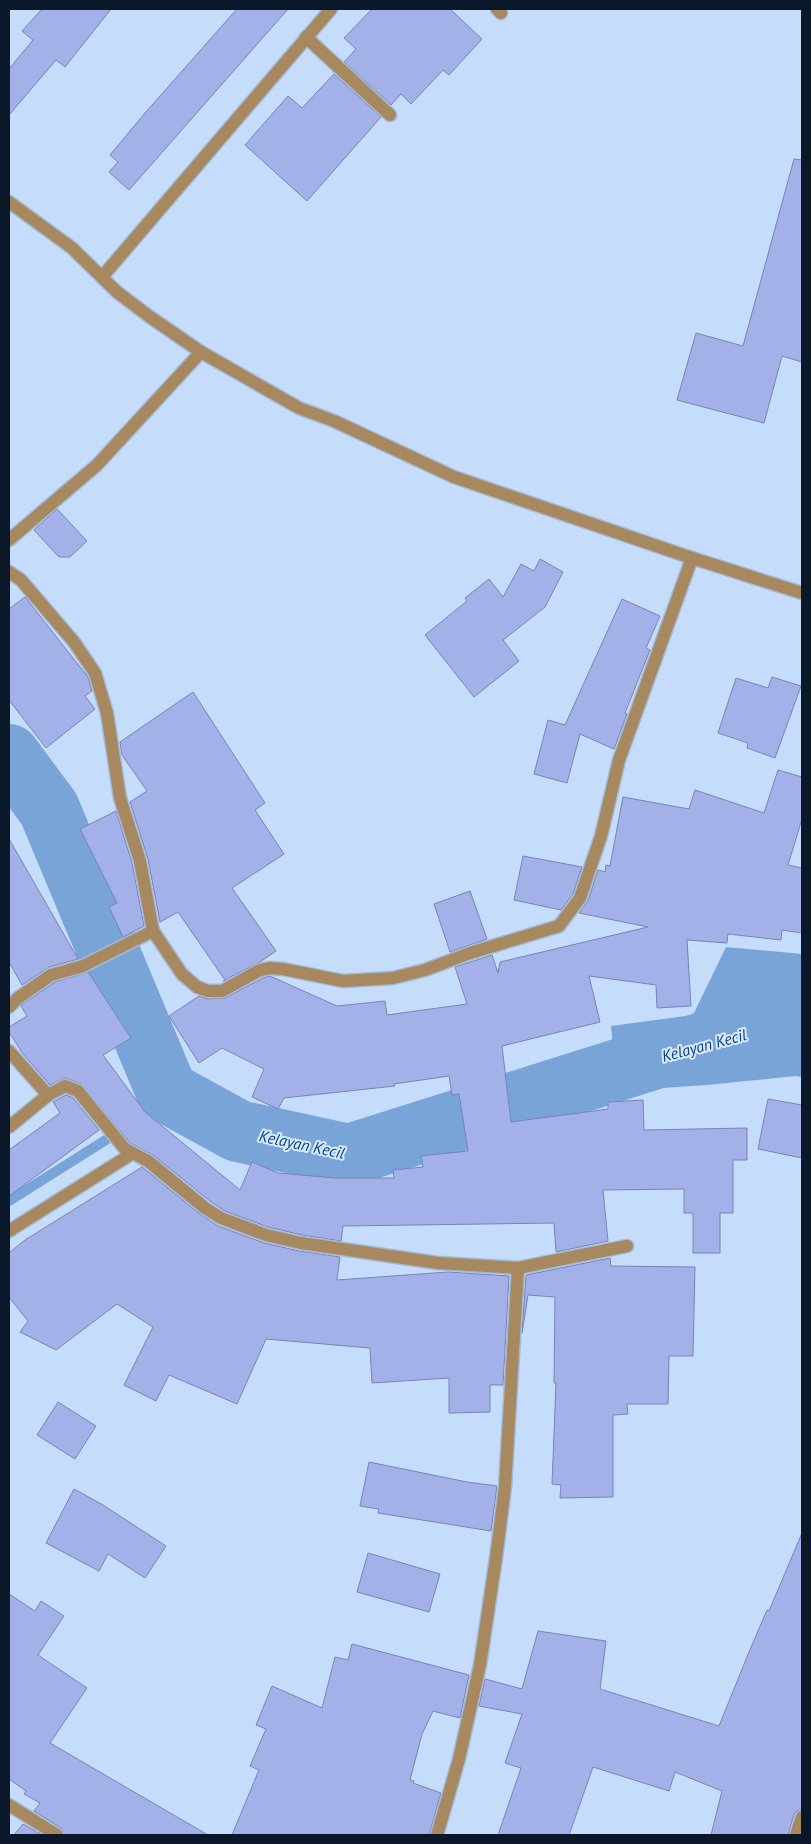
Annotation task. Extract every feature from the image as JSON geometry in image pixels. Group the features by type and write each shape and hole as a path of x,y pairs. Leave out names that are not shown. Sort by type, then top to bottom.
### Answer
{"street":[{"path":"102,277 331,9"},
{"path":"306,37 390,115"},
{"path":"9,202 72,248 117,292 150,317 201,352 299,408 334,421 454,477 692,558 802,593"},
{"path":"9,540 97,465 201,352"},
{"path":"9,572 21,580 68,635 94,673 107,714 120,798 140,861 153,931 182,974 197,987 208,991 222,991 260,970 270,968 343,981 393,978 559,926 580,898 601,836 619,760 692,558"},
{"path":"9,1007 18,998 51,975 83,966 153,931"},
{"path":"9,1051 48,1095"},
{"path":"9,1127 48,1095 65,1086 78,1091 103,1124 129,1151 148,1161 205,1208 221,1218 266,1236 301,1243 438,1263 518,1268 627,1246"},
{"path":"9,1231 129,1151"},
{"path":"436,1835 459,1759 476,1684 496,1558 505,1487 518,1268"},
{"path":"9,1804 57,1835"},
{"path":"796,1835 802,1817"}],"water":[{"path":"726,947 802,954 802,1077 795,1076 707,1085 617,1091 611,1026 693,1015"}],"building":[{"path":"42,9 111,9 65,67 56,60 9,115 9,69 33,40 22,31"},
{"path":"237,9 288,9 129,190 109,172 118,162 110,155"},
{"path":"372,9 450,9 482,39 449,75 443,70 411,104 401,94 391,105 344,62 356,49 344,38"},
{"path":"334,74 381,117 307,201 245,145 288,96 302,108"},
{"path":"794,159 802,160 802,362 782,356 764,423 677,400 696,333 743,346"},
{"path":"57,509 87,541 70,557 59,557 34,530"},
{"path":"540,559 563,572 545,607 503,640 519,661 474,697 425,635 467,601 465,598 489,579 503,597 521,564 534,571"},
{"path":"25,597 88,677 92,691 85,696 95,709 46,748 9,700 9,609"},
{"path":"622,599 660,616 646,648 650,650 625,713 627,714 614,749 580,734 567,783 534,774 548,720 565,725"},
{"path":"772,677 801,686 775,758 747,748 748,743 718,733 736,678 768,688"},
{"path":"193,692 265,803 255,810 284,854 232,888 276,951 260,962 225,980 178,912 160,922 148,859 130,802 147,791 122,755 120,742"},
{"path":"778,770 802,777 802,819 788,865 802,868 802,933 782,930 781,940 728,934 727,943 687,940 691,1006 657,1008 656,985 589,976 600,1022 502,1046 511,1122 608,1109 608,1102 643,1100 644,1130 747,1128 747,1160 733,1160 733,1213 720,1213 720,1253 693,1253 693,1213 684,1213 684,1189 603,1190 608,1241 556,1252 554,1223 343,1226 341,1241 268,1227 225,1211 153,1155 130,1143 81,1084 65,1078 50,1085 23,1054 9,1032 9,1027 27,1016 21,1006 23,1004 55,982 88,972 131,1038 103,1055 145,1112 240,1190 252,1162 278,1173 335,1178 394,1178 393,1170 423,1167 421,1156 468,1151 459,1094 452,1095 449,1076 394,1084 395,1086 284,1098 278,1109 252,1097 264,1069 222,1048 199,1063 169,1016 199,996 208,999 225,998 270,976 337,1006 385,1001 387,1015 467,1004 455,967 492,955 498,973 500,962 648,927 579,913 588,901 598,870 605,872 606,865 610,866 623,797 689,809 695,790 764,813"},
{"path":"116,811 132,863 144,926 123,937 109,907 117,903 80,829"},
{"path":"9,839 78,959 49,967 22,985 9,962"},
{"path":"523,856 582,867 573,894 561,910 514,900"},
{"path":"470,891 487,939 450,952 434,904"},
{"path":"66,1095 73,1098 99,1130 9,1196 9,1150 60,1113 53,1102"},
{"path":"768,1099 802,1105 802,1158 758,1149"},
{"path":"142,1167 200,1214 218,1226 264,1243 299,1251 340,1257 337,1280 448,1272 509,1276 503,1385 490,1385 490,1412 449,1413 449,1378 372,1383 370,1348 266,1339 237,1404 169,1375 156,1401 124,1385 153,1327 117,1304 56,1350 20,1332 28,1321 9,1297 9,1253 25,1240"},
{"path":"610,1258 611,1266 695,1267 693,1356 669,1356 668,1404 627,1404 628,1414 613,1415 613,1497 560,1498 561,1485 552,1484 556,1383 554,1383 555,1297 528,1295 522,1333 526,1275"},
{"path":"58,1402 96,1426 75,1459 37,1435"},
{"path":"369,1462 467,1482 497,1486 491,1531 378,1513 379,1509 360,1506"},
{"path":"74,1489 103,1505 166,1546 145,1578 108,1554 99,1571 46,1543"},
{"path":"802,1533 802,1809 794,1814 788,1835 711,1835 722,1791 675,1772 669,1791 593,1767 569,1835 498,1835 521,1768 505,1763 522,1714 479,1706 485,1679 522,1689 538,1631 606,1641 600,1689 719,1726 767,1610 769,1611"},
{"path":"368,1553 440,1574 429,1612 357,1592"},
{"path":"9,1594 35,1611 41,1601 64,1616 38,1655 87,1688 50,1743 208,1835 65,1835 61,1828 34,1811 40,1803 24,1794 26,1791 9,1779"},
{"path":"352,1644 469,1675 460,1718 433,1711 422,1734 410,1780 414,1781 413,1783 441,1793 429,1835 232,1835 259,1770 250,1766 266,1729 256,1725 272,1686 322,1708 335,1657 348,1660"},
{"path":"23,1824 42,1835 14,1835"}],"waterway":[{"name":"Kelayan Kecil","path":"9,755 49,809 167,1092 238,1131 349,1155 738,1032 802,1029"},
{"path":"135,1118 167,1092"},
{"path":"9,1201 120,1131"}]}
